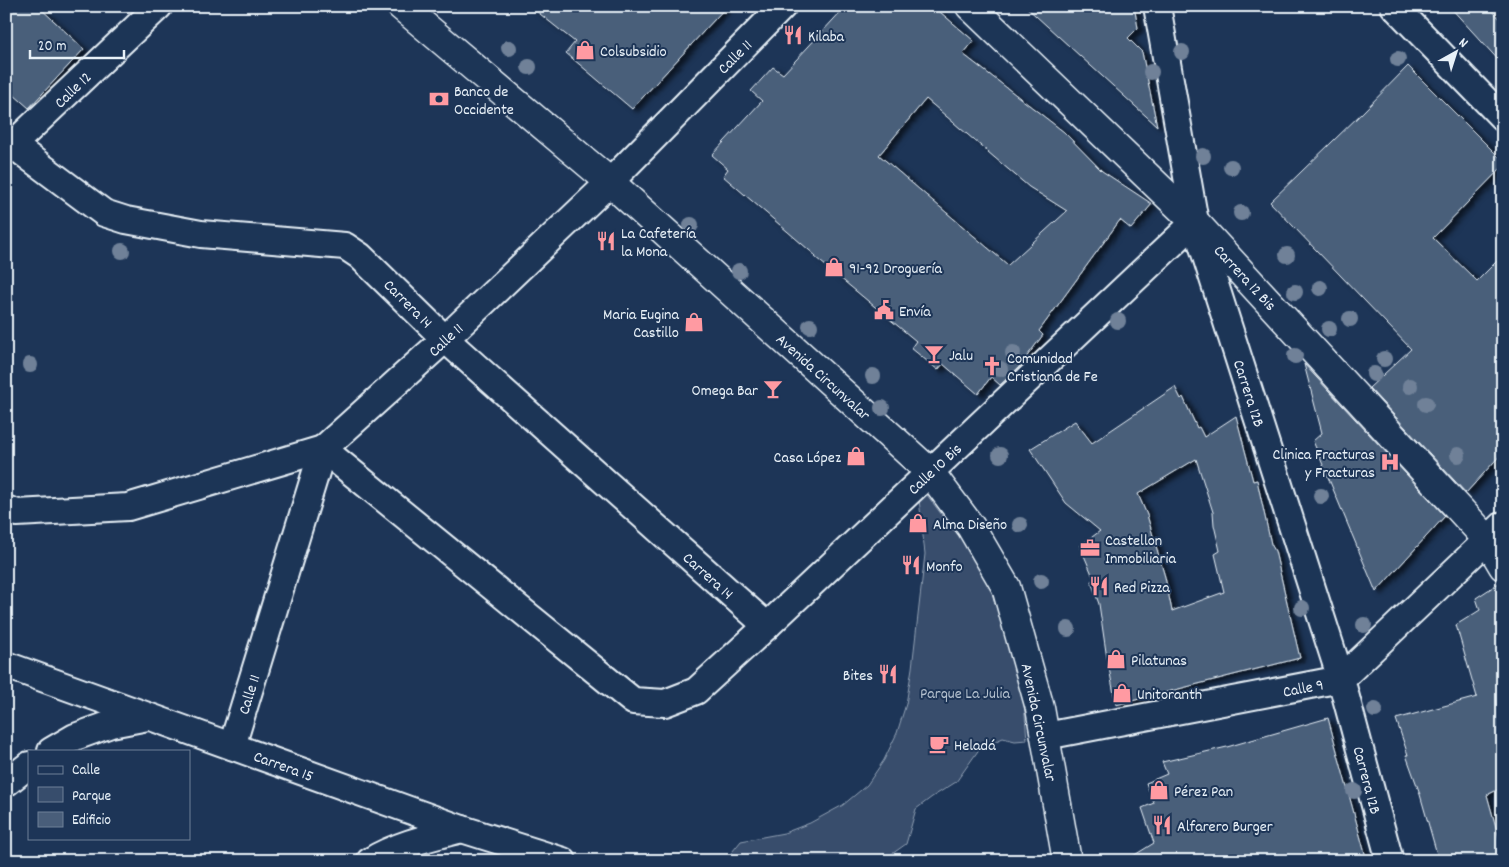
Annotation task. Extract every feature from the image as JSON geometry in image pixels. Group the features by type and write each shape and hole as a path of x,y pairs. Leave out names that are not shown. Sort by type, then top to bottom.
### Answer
{"street":[{"name":"Calle 12","path":"8,145 159,6"},
{"name":"Avenida Circunvalar","path":"401,6 610,182 930,472 971,526 1006,587 1040,708 1067,861"},
{"name":"Calle 11","path":"232,746 323,449 445,339 610,182 783,6"},
{"name":"Carrera 12 Bis","path":"970,6 1195,222 1495,532 1503,566"},
{"name":"Carrera 12B","path":"1157,6 1195,222 1341,679 1390,861"},
{"path":"1394,6 1503,118"},
{"name":"Carrera 14","path":"8,145 104,212 126,220 201,234 345,246 360,256 445,339 767,626"},
{"name":"Calle 10 Bis","path":"323,449 633,701 665,703 696,691 1195,222"},
{"path":"6,509 17,513 128,508 323,449"},
{"name":"Calle 9","path":"1046,736 1341,679 1495,532"},
{"name":"Carrera 15","path":"6,666 462,829 563,861"},
{"path":"52,750 75,737 111,724 149,716"},
{"path":"6,783 28,766"},
{"path":"370,861 419,840 462,829"}],"green space":[{"name":"Parque La Julia","path":"924,491 985,567 1018,668 1024,703 1027,740 1015,741 1003,738 980,748 956,782 916,809 906,844 882,861 737,861 728,857 741,841 784,833 810,823 843,805 867,785 884,760 897,733 906,704 912,668 925,554 919,499"}],"building":[{"path":"6,6 38,6 84,49 29,108 6,88"},
{"path":"530,6 727,6 632,109 566,53 575,42"},
{"path":"846,6 933,6 974,41 963,54 1064,132 1102,171 1152,204 1131,229 1120,220 1039,331 1043,335 1019,367 1000,385 991,377 978,394 943,364 938,370 911,348 916,341 815,257 723,176 728,169 712,155 762,101 751,91 773,67 783,74","holes":["926,99 1029,187 1067,211 1008,265 879,155"]},
{"path":"1025,6 1134,6 1138,28 1128,38 1142,52 1157,126"},
{"path":"1449,6 1488,6 1503,22 1503,65"},
{"path":"1408,66 1503,161 1503,166 1433,238 1477,281 1503,255 1503,452 1466,493 1369,388 1411,349 1270,202"},
{"path":"1304,364 1445,516 1376,592 1313,441 1322,433"},
{"path":"1175,387 1181,399 1183,397 1197,428 1199,427 1204,437 1236,416 1253,481 1257,480 1300,658 1116,705 1099,604 1091,581 1094,579 1080,546 1100,531 1066,503 1030,449 1075,421 1092,443","holes":["1196,459 1213,512 1220,551 1215,554 1224,592 1172,611 1165,577 1147,515 1138,494"]},
{"path":"1502,581 1503,787 1487,795 1503,852 1503,861 1439,861 1396,719 1477,697 1456,625 1480,610 1476,598"},
{"path":"1328,718 1367,861 1125,861 1154,843 1142,808 1154,803 1146,783 1167,774 1162,762 1227,747"}],"place":[{"name":"Kilaba","path":"793,35"},
{"name":"Colsubsidio","path":"585,50"},
{"name":"Banco de Occidente","path":"439,99"},
{"name":"La Cafetería la Mona","path":"606,241"},
{"name":"91-92 Droguería","path":"834,267"},
{"name":"Envía","path":"884,310"},
{"name":"Maria Eugina Castillo","path":"694,322"},
{"name":"Jalu","path":"934,354"},
{"name":"Comunidad Cristiana de Fe","path":"992,366"},
{"name":"Omega Bar","path":"773,389"},
{"name":"Casa López","path":"856,456"},
{"name":"Clinica Fracturas y Fracturas","path":"1390,462"},
{"name":"Alma Diseño","path":"918,523"},
{"name":"Castellon Inmobiliaria","path":"1090,548"},
{"name":"Monfo","path":"911,565"},
{"name":"Red Pizza","path":"1099,586"},
{"name":"Pilatunas","path":"1116,659"},
{"name":"Bites","path":"888,674"},
{"name":"Unitoranth","path":"1122,693"},
{"name":"Heladá","path":"939,744"},
{"name":"Pérez Pan","path":"1159,790"},
{"name":"Alfarero Burger","path":"1162,825"}]}
